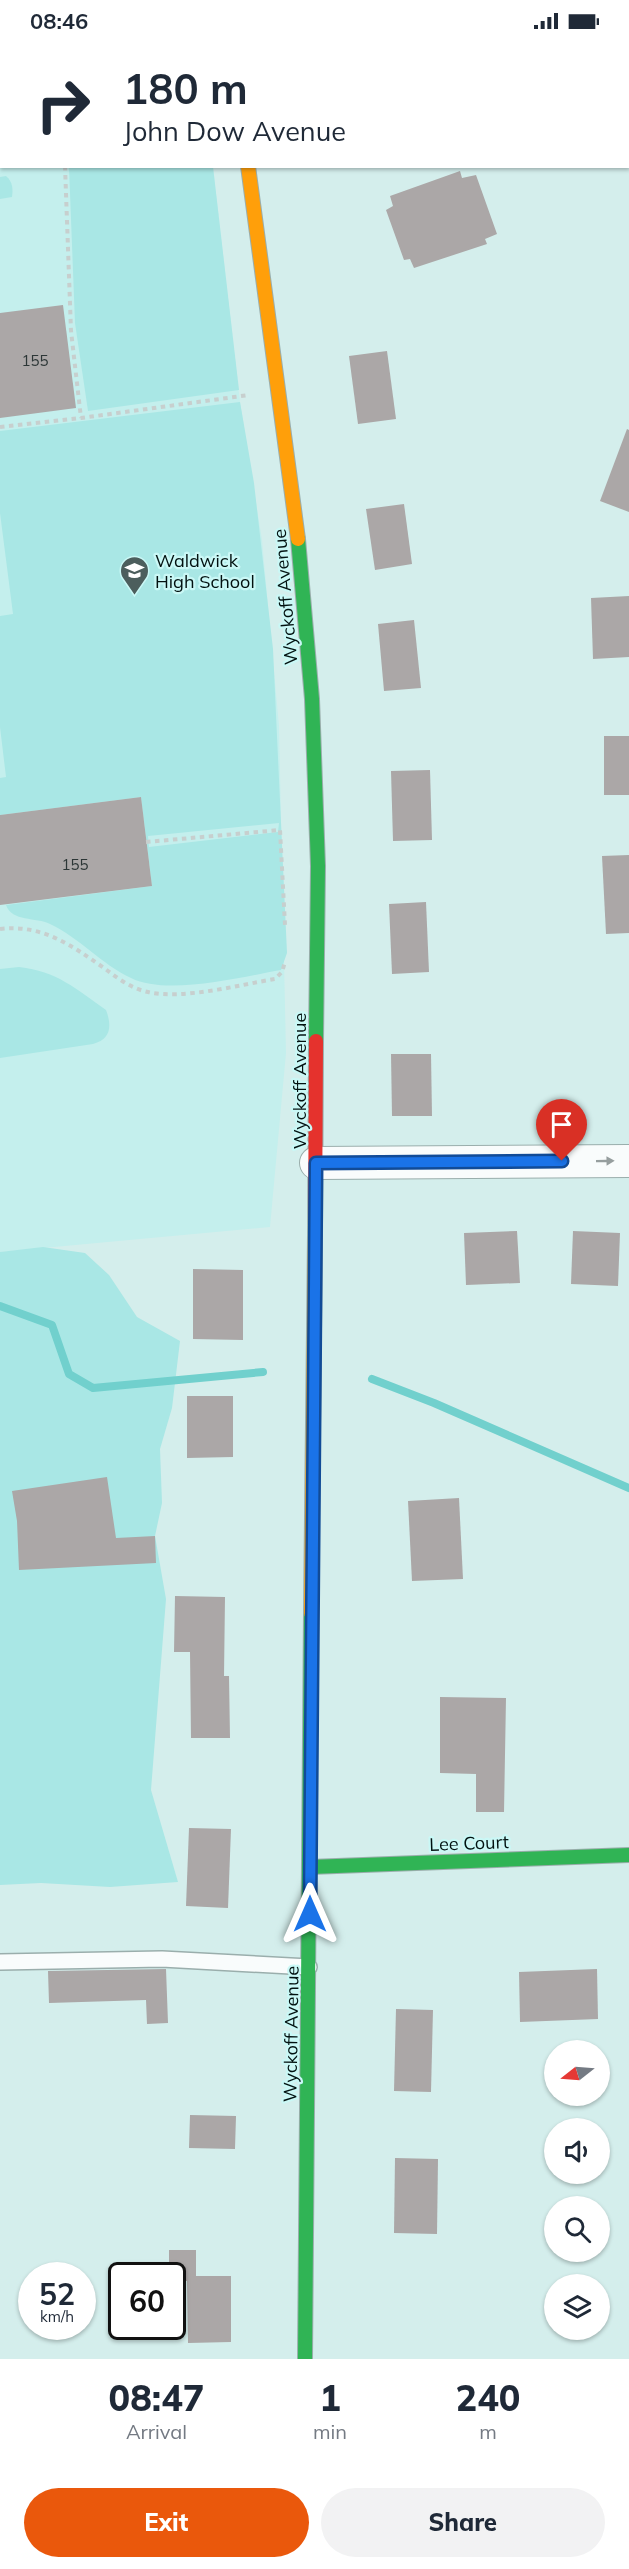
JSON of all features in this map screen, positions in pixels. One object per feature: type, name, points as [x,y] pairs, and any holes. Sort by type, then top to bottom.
[{"type":"main road","name":"Wyckoff Avenue","points":[[248,168],[297,532],[312,699],[318,866],[305,2359]]},
{"type":"main road","name":"Lee Court","points":[[310,1867],[629,1855]]},
{"type":"street","points":[[316,1163],[629,1161]]},
{"type":"lane","points":[[0,1962],[162,1959],[309,1967]]},
{"type":"path","points":[[65,168],[71,330],[81,418]]},
{"type":"path","points":[[0,427],[277,391]]},
{"type":"path","points":[[146,842],[280,830],[285,933]]},
{"type":"path","points":[[0,929],[17,927],[41,931],[68,942],[119,980],[146,992],[171,995],[275,979],[282,972],[286,956]]},
{"type":"shaded area","name":"Waldwick High School","points":[[0,168],[213,168],[240,402],[262,540],[279,726],[286,1053],[270,1227],[0,1252]]},
{"type":"shaded area","points":[[69,168],[213,168],[239,390],[88,411],[75,323]]},
{"type":"shaded area","points":[[6,176],[12,186],[12,197],[0,199],[0,177]]},
{"type":"shaded area","points":[[240,402],[254,483],[273,649],[287,953],[281,970],[184,985],[146,983],[131,978],[110,966],[61,930],[44,922],[19,917],[13,914],[6,905],[152,886],[141,797],[0,815],[0,778],[6,777],[0,727],[0,616],[13,614],[0,513],[0,431]],"holes":[[[279,823],[278,832],[149,847],[148,836]]]},
{"type":"shaded area","points":[[19,967],[44,972],[55,977],[106,1010],[109,1021],[107,1035],[93,1044],[0,1058],[0,969]]},
{"type":"shaded area","points":[[43,1247],[85,1253],[109,1275],[137,1317],[180,1341],[172,1408],[160,1449],[162,1503],[155,1536],[166,1599],[151,1790],[178,1882],[110,1887],[41,1883],[0,1885],[0,1252]]},
{"type":"building","points":[[460,171],[462,178],[476,175],[497,234],[485,239],[487,244],[414,268],[410,259],[404,260],[386,210],[393,206],[390,196]]},
{"type":"building","points":[[63,305],[76,408],[0,418],[0,313]]},
{"type":"building","points":[[387,351],[396,419],[358,424],[349,356]]},
{"type":"building","points":[[627,429],[629,430],[629,512],[600,501]]},
{"type":"building","points":[[404,504],[412,564],[375,570],[366,509]]},
{"type":"building","points":[[629,596],[629,657],[593,659],[591,598]]},
{"type":"building","points":[[414,620],[421,688],[384,691],[378,624]]},
{"type":"building","points":[[604,736],[629,736],[629,795],[604,795]]},
{"type":"building","points":[[430,770],[432,840],[393,841],[391,771]]},
{"type":"building","points":[[141,797],[152,886],[0,905],[0,815]]},
{"type":"building","points":[[629,855],[629,933],[606,934],[602,856]]},
{"type":"building","points":[[426,902],[429,972],[392,974],[389,904]]},
{"type":"building","points":[[391,1054],[431,1054],[432,1116],[392,1116]]},
{"type":"building","points":[[517,1231],[520,1283],[466,1285],[464,1233]]},
{"type":"building","points":[[573,1231],[620,1233],[618,1286],[571,1284]]},
{"type":"building","points":[[193,1269],[243,1270],[243,1340],[193,1339]]},
{"type":"building","points":[[187,1396],[233,1396],[233,1457],[187,1458]]},
{"type":"building","points":[[107,1477],[116,1538],[155,1536],[156,1563],[19,1570],[17,1521],[12,1491]]},
{"type":"building","points":[[459,1498],[463,1579],[412,1581],[408,1501]]},
{"type":"building","points":[[175,1596],[225,1597],[224,1676],[229,1676],[230,1738],[191,1738],[190,1652],[174,1652]]},
{"type":"building","points":[[440,1697],[506,1698],[504,1812],[476,1812],[476,1774],[440,1773]]},
{"type":"building","points":[[189,1828],[231,1829],[228,1908],[186,1906]]},
{"type":"building","points":[[166,1969],[168,2023],[147,2024],[146,2000],[49,2003],[48,1971]]},
{"type":"building","points":[[597,1969],[598,2019],[520,2022],[519,1972]]},
{"type":"building","points":[[396,2009],[433,2010],[431,2092],[394,2091]]},
{"type":"building","points":[[190,2115],[236,2116],[235,2149],[189,2148]]},
{"type":"building","points":[[395,2158],[438,2159],[437,2234],[394,2233]]},
{"type":"building","points":[[169,2250],[196,2250],[196,2276],[231,2276],[231,2342],[188,2343],[186,2262],[169,2262]]},
{"type":"waterway","points":[[0,1306],[52,1325],[69,1374],[93,1388],[263,1372]]},
{"type":"waterway","points":[[372,1379],[434,1403],[629,1488]]},
{"type":"traffic: fast","points":[[298,539],[312,699],[318,866],[316,1041]]},
{"type":"traffic: fast","points":[[305,2359],[311,1613]]},
{"type":"traffic: fast","points":[[310,1867],[629,1855]]},
{"type":"traffic: slow","points":[[248,168],[298,539]]},
{"type":"traffic: slow","points":[[311,1613],[315,1235]]},
{"type":"traffic: jam","points":[[315,1235],[316,1041]]},
{"type":"place","name":"Waldwick High School","points":[[134,596]]},
{"type":"route","points":[[310,1914],[316,1163],[562,1161]]}]
